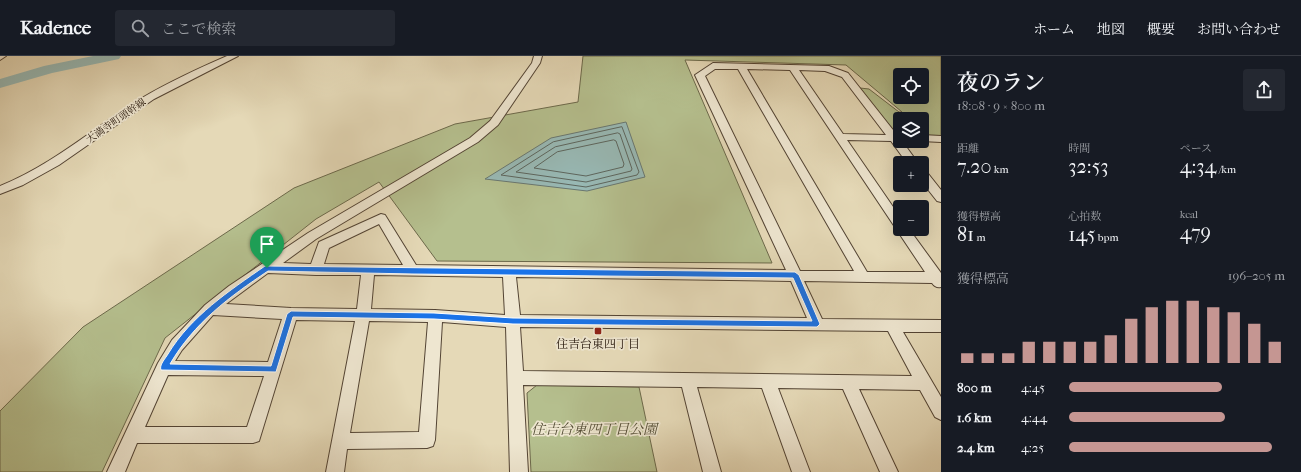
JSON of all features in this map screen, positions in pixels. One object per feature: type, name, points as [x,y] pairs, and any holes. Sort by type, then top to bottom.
[{"type":"street","name":"大満寺町頭幹線","points":[[0,190],[29,179],[46,169],[140,103],[234,56]]},
{"type":"street","points":[[116,472],[163,368],[177,346],[210,309],[234,290],[312,236],[474,140],[494,123],[504,110],[536,63],[538,56]]},
{"type":"street","points":[[817,324],[700,75],[713,66],[826,68],[845,75],[893,132]]},
{"type":"street","points":[[741,67],[863,276]]},
{"type":"street","points":[[792,67],[893,216]]},
{"type":"street","points":[[839,137],[893,137]]},
{"type":"street","points":[[929,138],[941,139]]},
{"type":"street","points":[[929,183],[941,198]]},
{"type":"street","points":[[316,270],[323,245],[381,218],[413,271]]},
{"type":"street","points":[[907,236],[939,280]]},
{"type":"street","points":[[267,268],[368,271],[863,276],[939,280]]},
{"type":"street","points":[[334,472],[363,314],[368,271]]},
{"type":"street","points":[[509,272],[513,321],[519,472]]},
{"type":"street","points":[[210,309],[291,314],[434,316],[513,321],[941,326]]},
{"type":"street","points":[[132,435],[253,435],[291,314]]},
{"type":"street","points":[[340,441],[427,440],[434,316]]},
{"type":"street","points":[[892,325],[941,412]]},
{"type":"street","points":[[163,368],[274,369]]},
{"type":"street","points":[[515,378],[924,384]]},
{"type":"street","points":[[688,381],[712,472]]},
{"type":"street","points":[[768,382],[801,472]]},
{"type":"street","points":[[848,383],[890,472]]},
{"type":"green space","points":[[583,56],[941,56],[941,136],[929,136],[929,112],[902,112],[846,65],[685,60],[772,263],[437,261],[379,182],[316,219],[165,338],[102,472],[0,472],[0,411],[83,327],[294,188],[455,124],[578,102]]},
{"type":"green space","points":[[860,88],[869,89],[899,112],[893,112],[893,130]]},
{"type":"green space","name":"住吉台東四丁目公園","points":[[537,385],[639,387],[657,472],[531,472],[527,393]]},
{"type":"water","points":[[626,122],[645,177],[587,191],[485,179],[551,138]]},
{"type":"waterway","points":[[0,84],[49,69],[114,56]]},
{"type":"place","name":"住吉台東四丁目","points":[[598,331]]},
{"type":"route","points":[[267,268],[316,270],[795,275],[817,324],[513,321],[434,316],[291,314],[274,369],[163,368],[177,346],[210,309],[234,290],[267,268]]}]
